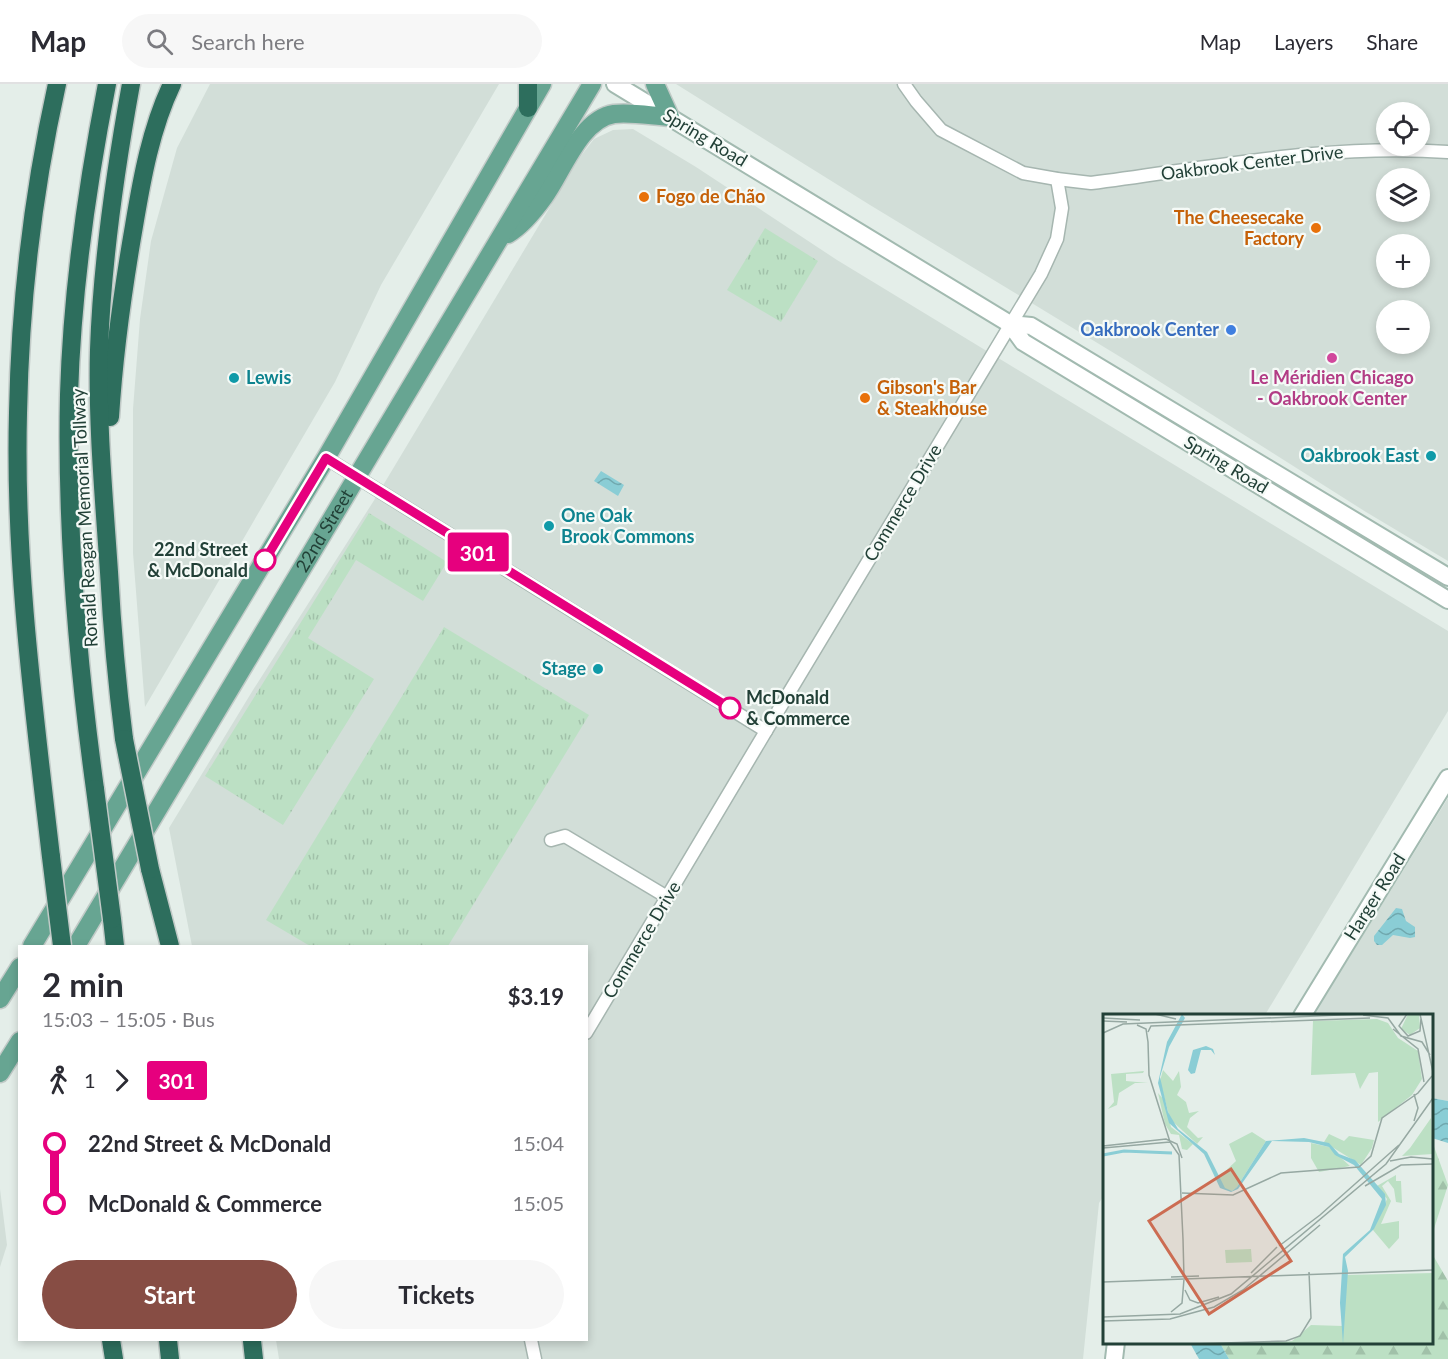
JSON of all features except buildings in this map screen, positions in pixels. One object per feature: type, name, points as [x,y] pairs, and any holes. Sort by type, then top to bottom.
[{"type":"highway","points":[[57,84],[39,178],[29,247],[20,365],[18,485],[26,630],[62,945]]},
{"type":"highway","name":"Ronald Reagan Memorial Tollway","points":[[108,84],[97,136],[75,311],[69,393],[70,522],[74,612],[115,945]]},
{"type":"highway","name":"Ronald Reagan Memorial Tollway","points":[[131,84],[116,165],[99,349],[102,489],[116,675],[124,739],[150,869],[170,945]]},
{"type":"highway","points":[[109,572],[109,430],[117,335],[139,195],[154,130],[172,84]]},
{"type":"highway","points":[[528,84],[528,108]]},
{"type":"highway","points":[[111,1341],[114,1359]]},
{"type":"highway","points":[[168,1341],[170,1359]]},
{"type":"main road","name":"22nd Street","points":[[33,945],[326,458],[542,84]]},
{"type":"main road","name":"22nd Street","points":[[77,945],[592,84]]},
{"type":"main road","points":[[499,239],[520,226],[544,197],[574,147],[588,129],[605,117],[615,114],[670,117],[655,84]]},
{"type":"main road","points":[[0,999],[18,970]]},
{"type":"main road","points":[[0,1073],[18,1044]]},
{"type":"street","name":"Spring Road","points":[[615,84],[1010,324],[1023,342],[1448,600]]},
{"type":"street","name":"Oakbrook Center Drive","points":[[904,84],[941,130],[1023,173],[1058,179],[1091,183],[1296,156],[1350,152],[1409,149],[1448,152]]},
{"type":"street","points":[[1010,324],[1041,274],[1058,239],[1062,208],[1058,179]]},
{"type":"street","name":"Spring Road","points":[[1010,324],[1031,326],[1448,577]]},
{"type":"street","name":"Commerce Drive","points":[[588,1030],[1010,324]]},
{"type":"street","points":[[326,458],[766,731]]},
{"type":"street","name":"Harger Road","points":[[1303,1014],[1448,778]]},
{"type":"street","points":[[551,840],[565,836],[667,897]]},
{"type":"street","points":[[531,1341],[535,1359]]},
{"type":"street","points":[[1114,1359],[1116,1344]]},
{"type":"shaded area","points":[[210,84],[499,84],[381,285],[335,382],[145,707],[133,553],[133,409],[140,319],[151,241],[177,148]]},
{"type":"shaded area","name":"Oakbrook Center","points":[[676,84],[1448,84],[1448,561]]},
{"type":"shaded area","points":[[633,129],[696,167],[837,260],[1448,631],[1448,711],[1266,1014],[1103,1014],[1103,1197],[1099,1203],[1083,1359],[279,1359],[276,1341],[588,1341],[588,945],[192,945],[169,828],[253,690],[373,502],[580,157],[594,139],[613,130]]},
{"type":"shaded area","points":[[1448,798],[1448,1101],[1433,1098],[1433,1014],[1314,1014]]},
{"type":"shaded area","points":[[0,1189],[7,1245],[0,1267]]},
{"type":"green space","points":[[765,228],[818,261],[781,322],[727,290]]},
{"type":"green space","points":[[369,513],[447,562],[423,601],[356,560],[308,638],[374,679],[283,825],[205,776]]},
{"type":"green space","points":[[444,627],[589,715],[449,945],[308,945],[266,920]]},
{"type":"green space","points":[[1433,1144],[1448,1185],[1433,1232]]},
{"type":"green space","points":[[1433,1250],[1434,1257],[1448,1281],[1448,1359],[1229,1359],[1221,1344],[1433,1344]]},
{"type":"water","points":[[601,471],[624,485],[618,496],[594,481]]},
{"type":"water","points":[[1396,908],[1402,909],[1406,921],[1415,927],[1415,937],[1393,935],[1382,945],[1377,945],[1374,936]]},
{"type":"water","points":[[1433,1098],[1448,1101],[1448,1143],[1433,1138]]},
{"type":"water","points":[[1191,1344],[1221,1344],[1229,1359],[1199,1359]]},
{"type":"bus line","name":"301","points":[[265,560],[326,458],[730,708]]},
{"type":"place","name":"Fogo de Chão","points":[[644,197]]},
{"type":"place","name":"The Cheesecake Factory","points":[[1316,228]]},
{"type":"place","name":"Oakbrook Center","points":[[1231,330]]},
{"type":"place","name":"Le Méridien Chicago - Oakbrook Center","points":[[1332,358]]},
{"type":"place","name":"Lewis","points":[[234,378]]},
{"type":"place","name":"Gibson's Bar & Steakhouse","points":[[865,398]]},
{"type":"place","name":"Oakbrook East","points":[[1431,456]]},
{"type":"place","name":"One Oak Brook Commons","points":[[549,526]]},
{"type":"place","name":"22nd Street & McDonald","points":[[265,560]]},
{"type":"place","name":"Stage","points":[[598,669]]},
{"type":"place","name":"McDonald & Commerce","points":[[730,708]]}]
